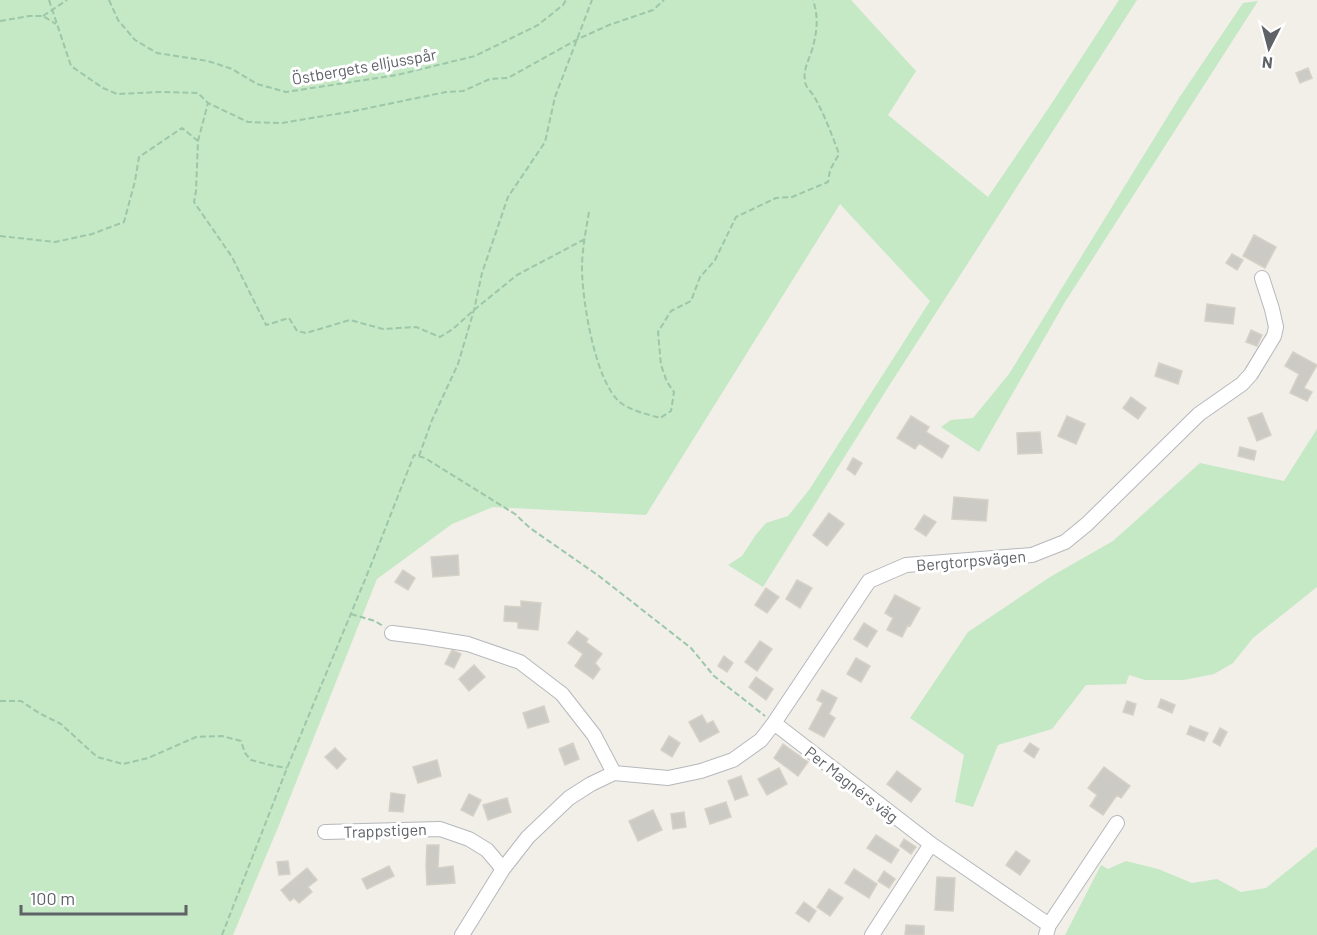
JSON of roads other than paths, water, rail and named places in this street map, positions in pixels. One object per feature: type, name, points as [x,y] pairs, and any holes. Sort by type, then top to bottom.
[{"type":"street","name":"Bergtorpsvägen","points":[[614,773],[668,778],[701,771],[733,760],[760,740],[774,723],[869,581],[906,565],[1032,555],[1065,542],[1087,524],[1199,414],[1242,384],[1251,374],[1274,336],[1276,327],[1262,278]]},
{"type":"street","points":[[392,633],[468,644],[520,662],[562,694],[594,735],[614,773],[569,798],[528,837],[503,869],[462,935]]},
{"type":"street","name":"Per Magnérs väg","points":[[774,723],[1047,930]]},
{"type":"street","points":[[1047,930],[1117,823]]},
{"type":"street","name":"Trappstigen","points":[[325,832],[440,829],[469,839],[487,850],[503,869]]},
{"type":"street","points":[[872,935],[931,844]]}]
